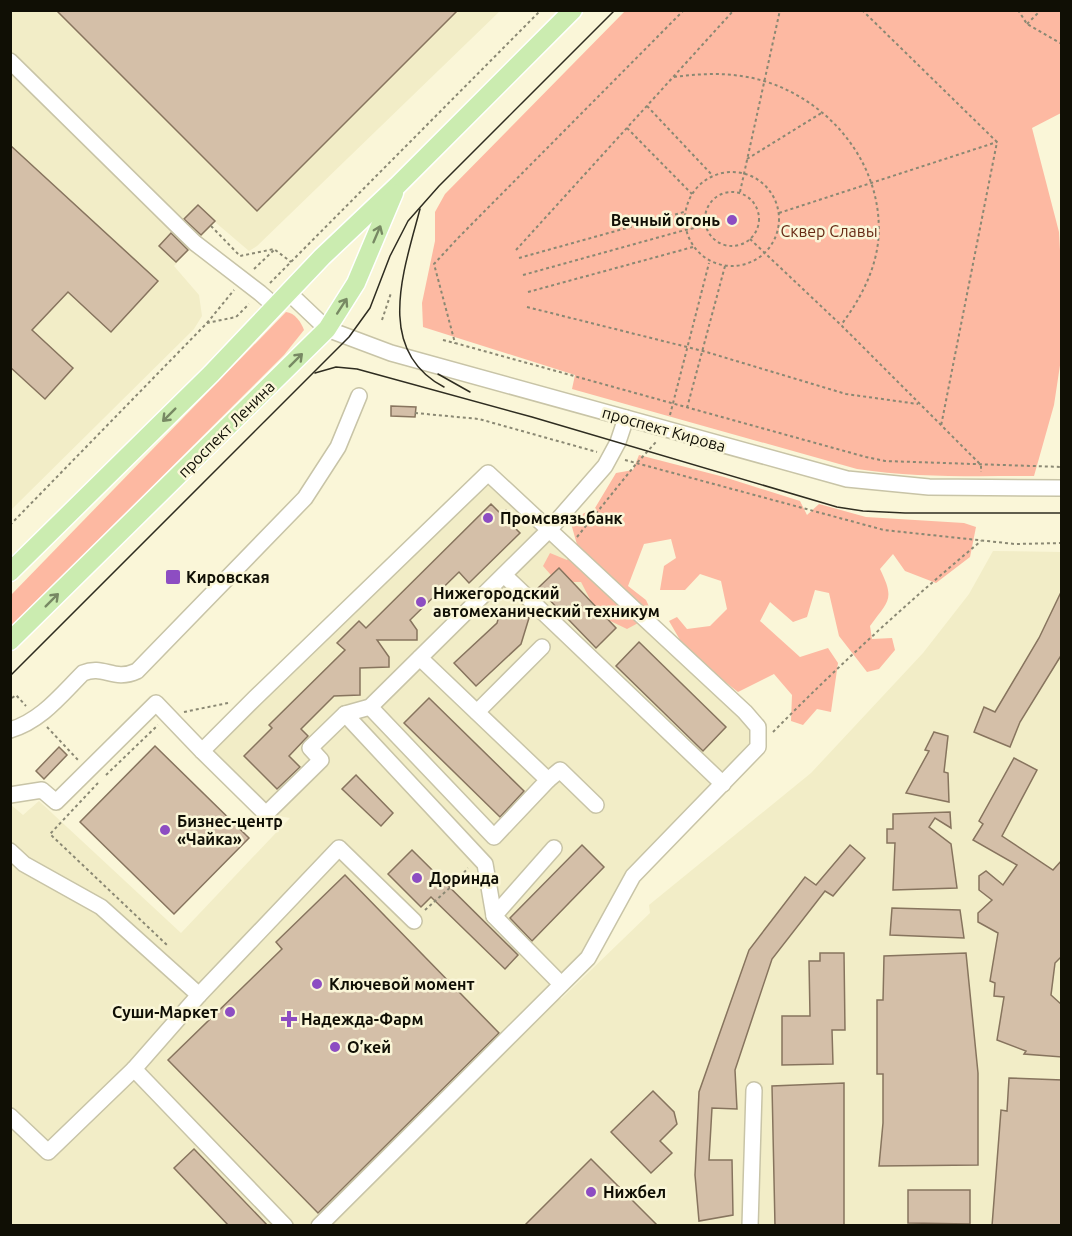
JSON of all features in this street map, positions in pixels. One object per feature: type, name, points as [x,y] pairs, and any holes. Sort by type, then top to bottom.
[{"type":"main road","name":"проспект Ленина","points":[[10,572],[276,307],[322,257],[397,186],[573,10]]},
{"type":"main road","name":"проспект Ленина","points":[[10,641],[327,329],[356,283],[397,186]]},
{"type":"street","points":[[10,61],[195,243],[276,307]]},
{"type":"street","name":"проспект Кирова","points":[[289,293],[327,329],[391,353],[847,479],[929,487],[1062,488]]},
{"type":"street","points":[[10,730],[24,726],[38,718],[83,673],[91,669],[119,676],[137,671],[305,498],[338,447],[359,396]]},
{"type":"street","points":[[10,795],[42,790],[56,802],[156,703],[202,752],[266,814],[321,760],[310,748],[345,714],[370,707],[549,530],[605,466],[626,418]]},
{"type":"street","points":[[202,752],[488,473],[745,712],[758,727],[758,747],[633,876],[588,958],[318,1226]]},
{"type":"street","points":[[504,575],[723,784]]},
{"type":"street","points":[[477,712],[542,647]]},
{"type":"street","points":[[420,658],[548,780]]},
{"type":"street","points":[[370,707],[494,837],[560,770],[596,805]]},
{"type":"street","points":[[345,714],[485,864],[494,916],[561,984]]},
{"type":"street","points":[[10,1116],[48,1152],[134,1070],[199,995],[339,848],[414,921]]},
{"type":"street","points":[[494,916],[554,848]]},
{"type":"street","points":[[10,851],[24,864],[101,908],[199,995]]},
{"type":"street","points":[[134,1070],[285,1226]]},
{"type":"street","points":[[750,1226],[754,1090]]},
{"type":"path","points":[[207,323],[236,317],[541,10]]},
{"type":"path","points":[[455,343],[434,264],[684,10]]},
{"type":"path","points":[[516,250],[734,10]]},
{"type":"path","points":[[740,192],[780,10]]},
{"type":"path","points":[[862,10],[997,142]]},
{"type":"path","points":[[1018,10],[1028,24],[1062,44]]},
{"type":"path","points":[[1028,24],[1041,10]]},
{"type":"path","points":[[674,77],[706,73],[735,75],[765,81],[796,95],[823,112],[845,135],[860,158],[870,183],[877,208],[878,243],[871,273],[856,304],[841,325]]},
{"type":"path","points":[[647,106],[713,176]]},
{"type":"path","points":[[747,159],[823,112]]},
{"type":"path","points":[[627,128],[692,194]]},
{"type":"path","points":[[778,213],[997,142]]},
{"type":"path","points":[[941,426],[997,142]]},
{"type":"path","points":[[729,171],[744,174],[758,180],[774,199],[778,213],[778,230],[765,253],[755,261],[725,266],[709,262],[693,247],[685,230],[685,212],[692,194],[700,184],[713,176],[729,171]]},
{"type":"path","points":[[725,192],[740,192],[754,202],[758,210],[759,224],[756,233],[750,239],[742,244],[727,246],[714,239],[705,226],[706,212],[710,202],[725,192]]},
{"type":"path","points":[[519,258],[685,212]]},
{"type":"path","points":[[523,275],[685,230],[720,223]]},
{"type":"path","points":[[211,226],[240,256],[274,249],[291,262]]},
{"type":"path","points":[[750,239],[841,325],[981,465]]},
{"type":"path","points":[[528,292],[693,247]]},
{"type":"path","points":[[252,271],[274,249]]},
{"type":"path","points":[[669,417],[709,262]]},
{"type":"path","points":[[687,409],[725,266]]},
{"type":"path","points":[[10,525],[207,323],[240,284]]},
{"type":"path","points":[[382,320],[391,293]]},
{"type":"path","points":[[527,307],[703,351],[846,394],[918,404]]},
{"type":"path","points":[[443,340],[687,409],[885,461],[1062,467]]},
{"type":"path","points":[[415,413],[479,419],[867,527],[1016,544],[1062,543]]},
{"type":"path","points":[[568,548],[657,441]]},
{"type":"path","points":[[758,747],[825,679],[900,609],[982,540]]},
{"type":"path","points":[[64,752],[67,748]]},
{"type":"path","points":[[99,782],[50,834],[167,945]]},
{"type":"path","points":[[414,921],[453,885],[477,856]]},
{"type":"shaded area","points":[[11,11],[500,11],[257,246],[249,251],[215,222],[174,266],[199,295],[202,316],[194,329],[11,510]]},
{"type":"shaded area","points":[[488,473],[745,712],[758,747],[633,876],[588,958],[554,992],[561,999],[650,913],[649,905],[811,773],[923,653],[969,594],[993,551],[1061,552],[1061,1225],[11,1225],[10,804],[23,815],[39,801],[181,933],[290,818],[266,814],[202,751]]},
{"type":"green space","name":"Сквер Славы","points":[[625,11],[1061,11],[1061,113],[1032,128],[1059,232],[1062,287],[1062,352],[1054,405],[1034,476],[923,475],[857,469],[572,389],[575,375],[423,327],[422,303],[435,241],[435,212],[445,194]]},
{"type":"green space","points":[[286,312],[297,318],[304,330],[284,355],[11,627],[11,595]]},
{"type":"green space","points":[[639,455],[724,477],[800,501],[807,515],[819,504],[866,517],[964,523],[976,527],[970,557],[936,583],[905,571],[893,554],[880,569],[887,587],[888,599],[870,626],[872,639],[892,638],[895,650],[879,669],[867,672],[839,636],[829,593],[815,590],[807,617],[793,622],[770,602],[760,621],[800,657],[828,648],[838,663],[831,712],[817,709],[803,725],[791,721],[792,695],[774,674],[738,692],[687,652],[669,621],[677,617],[687,629],[710,626],[727,609],[721,581],[700,574],[685,590],[660,590],[664,566],[676,558],[671,539],[644,544],[628,586],[646,600],[653,615],[627,629],[598,615],[581,582],[557,582],[543,566],[550,553],[567,560],[578,548],[570,520],[595,508],[616,473],[633,470]]},
{"type":"building","points":[[56,10],[458,10],[257,211]]},
{"type":"building","points":[[10,145],[158,281],[111,332],[68,292],[32,330],[73,368],[45,399],[10,367]]},
{"type":"building","points":[[198,205],[215,221],[201,235],[184,219]]},
{"type":"building","points":[[171,233],[188,250],[176,262],[159,246]]},
{"type":"building","points":[[391,406],[416,407],[415,417],[391,416]]},
{"type":"building","points":[[491,504],[501,514],[506,510],[517,521],[513,526],[520,533],[469,583],[459,572],[410,620],[417,630],[417,640],[377,640],[389,657],[389,667],[360,668],[360,695],[334,696],[301,729],[308,736],[289,756],[300,767],[277,789],[244,756],[272,728],[269,725],[345,650],[337,643],[359,621],[366,628]]},
{"type":"building","points":[[559,568],[616,628],[596,648],[538,588]]},
{"type":"building","points":[[1062,590],[1062,654],[1020,722],[1010,747],[974,732],[984,707],[995,712],[1039,638]]},
{"type":"building","points":[[501,609],[529,618],[521,644],[476,686],[454,663],[497,623]]},
{"type":"building","points":[[639,642],[726,727],[703,751],[616,666]]},
{"type":"building","points":[[429,698],[524,791],[500,817],[404,723]]},
{"type":"building","points":[[934,732],[948,736],[944,772],[948,773],[949,802],[906,793],[929,751],[925,750]]},
{"type":"building","name":"Бизнес-центр «Чайка»","points":[[155,746],[249,838],[174,914],[80,822]]},
{"type":"building","points":[[59,747],[67,755],[44,779],[36,771]]},
{"type":"building","points":[[1014,758],[1037,770],[1002,836],[1053,870],[1062,860],[1062,956],[1055,963],[1051,995],[1062,1005],[1062,1057],[1024,1054],[1026,1051],[997,1040],[1004,997],[994,996],[995,983],[990,981],[998,933],[978,922],[978,913],[992,900],[979,890],[979,876],[986,871],[1003,885],[1017,865],[973,840],[983,824],[979,821]]},
{"type":"building","points":[[356,775],[393,813],[381,826],[342,789]]},
{"type":"building","points":[[950,812],[951,828],[935,818],[929,827],[951,844],[957,888],[893,890],[895,843],[887,843],[887,829],[893,829],[893,814]]},
{"type":"building","points":[[582,845],[604,867],[532,941],[510,918]]},
{"type":"building","points":[[850,845],[865,858],[833,896],[825,891],[772,959],[735,1070],[737,1109],[712,1108],[709,1160],[732,1160],[733,1215],[699,1221],[695,1175],[699,1092],[749,950],[805,877],[816,885]]},
{"type":"building","points":[[412,850],[518,955],[505,969],[431,897],[421,907],[388,874]]},
{"type":"building","name":"О’кей","points":[[345,875],[499,1033],[318,1213],[168,1060],[282,949],[276,942]]},
{"type":"building","points":[[892,908],[960,910],[964,938],[890,935]]},
{"type":"building","points":[[820,953],[844,953],[845,1030],[832,1030],[833,1064],[782,1065],[782,1016],[810,1016],[809,961],[820,961]]},
{"type":"building","points":[[966,953],[978,1073],[978,1165],[879,1166],[883,1123],[883,1074],[877,1074],[877,1000],[883,1000],[884,956]]},
{"type":"building","points":[[1009,1078],[1062,1080],[1062,1226],[992,1226],[1001,1110],[1007,1111]]},
{"type":"building","points":[[844,1083],[844,1226],[775,1226],[772,1086]]},
{"type":"building","points":[[653,1091],[674,1112],[677,1124],[660,1141],[672,1153],[651,1173],[611,1132]]},
{"type":"building","points":[[194,1149],[268,1226],[229,1226],[174,1168]]},
{"type":"building","name":"Нижбел","points":[[591,1159],[658,1226],[524,1226]]},
{"type":"building","points":[[908,1190],[970,1190],[970,1224],[908,1223]]},
{"type":"tram line","points":[[10,676],[349,337],[370,308],[390,256],[408,221],[439,186],[615,10]]},
{"type":"tram line","points":[[420,209],[402,282],[401,331],[408,352],[422,371],[444,387]]},
{"type":"tram line","points":[[315,373],[336,367],[357,369],[532,417],[837,507],[905,513],[1062,513]]},
{"type":"tram line","points":[[438,374],[470,392]]},
{"type":"place","name":"Вечный огонь","points":[[732,220]]},
{"type":"place","name":"Промсвязьбанк","points":[[488,518]]},
{"type":"place","name":"Кировская","points":[[173,577]]},
{"type":"place","name":"Нижегородский автомеханический техникум","points":[[421,602]]},
{"type":"place","name":"Бизнес-центр «Чайка»","points":[[165,830]]},
{"type":"place","name":"Доринда","points":[[417,878]]},
{"type":"place","name":"Ключевой момент","points":[[317,984]]},
{"type":"place","name":"Суши-Маркет","points":[[230,1012]]},
{"type":"place","name":"Надежда-Фарм","points":[[289,1019]]},
{"type":"place","name":"О’кей","points":[[335,1047]]},
{"type":"place","name":"Нижбел","points":[[591,1192]]}]
